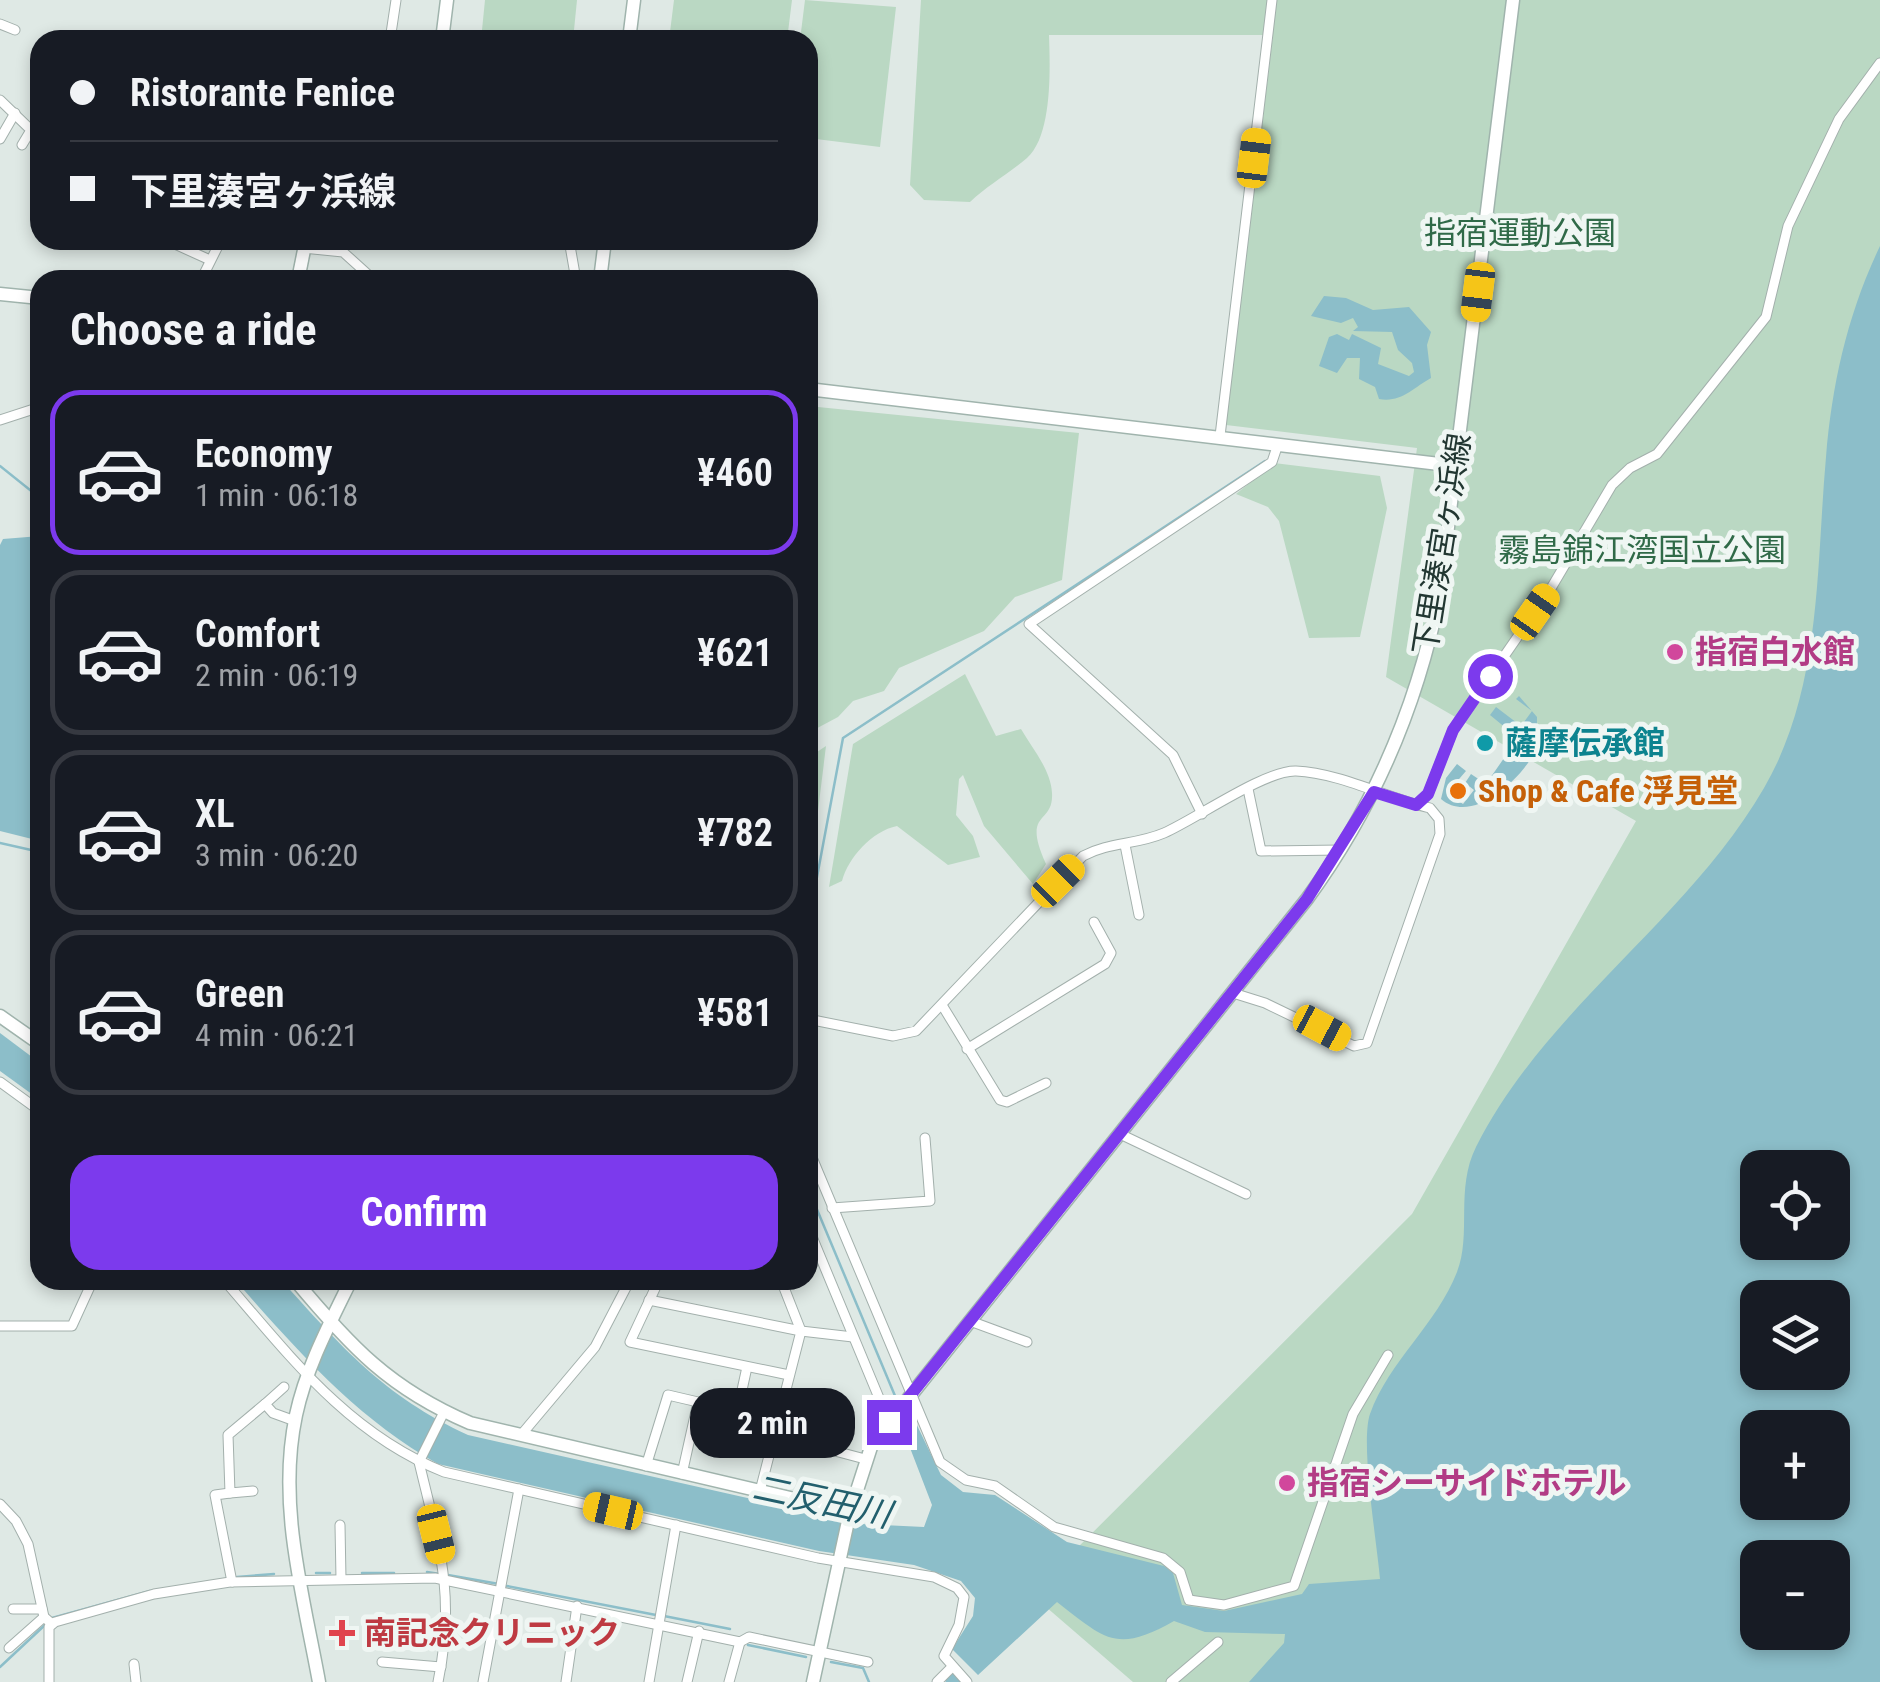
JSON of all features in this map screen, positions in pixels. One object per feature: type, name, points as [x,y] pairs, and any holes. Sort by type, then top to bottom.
[{"type":"street","points":[[392,30],[396,0]]},
{"type":"street","points":[[443,30],[447,0]]},
{"type":"street","points":[[630,30],[634,0]]},
{"type":"street","points":[[1220,436],[1272,0]]},
{"type":"street","name":"下里湊宮ヶ浜線","points":[[813,1682],[865,1459],[889,1422],[1232,994],[1341,850],[1374,792],[1426,656],[1456,466],[1513,0]]},
{"type":"street","points":[[0,24],[14,30]]},
{"type":"street","points":[[1416,805],[1428,794],[1453,730],[1550,590],[1612,485],[1630,468],[1657,454],[1766,317],[1788,226],[1838,119],[1880,63]]},
{"type":"street","points":[[0,100],[30,129]]},
{"type":"street","points":[[0,139],[15,112]]},
{"type":"street","points":[[22,145],[30,132]]},
{"type":"street","points":[[188,250],[210,260]]},
{"type":"street","points":[[206,270],[216,250]]},
{"type":"street","points":[[333,250],[343,252],[363,270]]},
{"type":"street","points":[[0,294],[30,297]]},
{"type":"street","points":[[818,390],[1456,466]]},
{"type":"street","points":[[0,420],[30,410]]},
{"type":"street","points":[[1202,814],[1173,754],[1029,624],[1272,462],[1278,444]]},
{"type":"street","points":[[818,1022],[858,1032],[905,1035],[942,1005],[1083,856],[1104,845],[1125,845],[1202,814],[1272,775],[1298,771],[1430,808],[1442,829],[1367,1043],[1354,1046],[1265,1004],[1232,994]]},
{"type":"street","points":[[1248,789],[1261,851],[1341,850]]},
{"type":"street","points":[[1125,845],[1139,915]]},
{"type":"street","points":[[967,1049],[1105,964],[1110,953],[1094,922]]},
{"type":"street","points":[[942,1005],[1000,1100],[1007,1102],[1046,1084]]},
{"type":"street","points":[[0,1016],[30,1037]]},
{"type":"street","points":[[0,1082],[30,1104]]},
{"type":"street","points":[[1120,1134],[1246,1194]]},
{"type":"street","points":[[832,1208],[930,1202],[925,1138]]},
{"type":"street","points":[[818,1173],[940,1462],[949,1471],[995,1486],[1054,1526],[1163,1558],[1180,1572],[1189,1600],[1224,1604],[1294,1586],[1353,1414],[1388,1355]]},
{"type":"street","points":[[818,1251],[889,1422]]},
{"type":"street","points":[[0,1326],[72,1326],[88,1290]]},
{"type":"street","points":[[232,1290],[307,1378],[350,1417],[419,1462],[519,1490],[934,1577],[962,1593],[959,1626],[944,1648],[951,1668],[967,1682]]},
{"type":"street","points":[[303,1290],[378,1371],[444,1412],[520,1438],[850,1512]]},
{"type":"street","points":[[319,1682],[289,1513],[295,1421],[307,1378],[346,1290]]},
{"type":"street","points":[[520,1438],[572,1381],[595,1348],[625,1290]]},
{"type":"street","points":[[654,1290],[630,1342],[635,1346],[789,1375]]},
{"type":"street","points":[[760,1492],[801,1331],[785,1290]]},
{"type":"street","points":[[649,1300],[801,1331],[853,1337]]},
{"type":"street","points":[[970,1322],[1027,1342]]},
{"type":"street","points":[[747,1367],[732,1436],[772,1445]]},
{"type":"street","points":[[230,1494],[228,1435],[284,1387]]},
{"type":"street","points":[[646,1466],[668,1395],[683,1398],[698,1402],[682,1474]]},
{"type":"street","points":[[265,1404],[279,1417],[295,1421]]},
{"type":"street","points":[[438,1682],[448,1632],[446,1575],[419,1462],[444,1412]]},
{"type":"street","points":[[816,1446],[865,1459]]},
{"type":"street","points":[[483,1682],[519,1490]]},
{"type":"street","points":[[232,1582],[216,1495],[253,1491]]},
{"type":"street","points":[[0,1504],[16,1521],[28,1544],[46,1617],[49,1682]]},
{"type":"street","points":[[340,1525],[342,1578]]},
{"type":"street","points":[[649,1682],[676,1525]]},
{"type":"street","points":[[14,1609],[46,1617],[232,1582],[446,1575],[576,1606],[659,1618],[740,1642],[749,1637],[868,1662]]},
{"type":"street","points":[[566,1682],[576,1606]]},
{"type":"street","points":[[9,1648],[46,1617]]},
{"type":"street","points":[[687,1682],[699,1632]]},
{"type":"street","points":[[729,1682],[740,1642]]},
{"type":"street","points":[[1171,1682],[1218,1642]]},
{"type":"street","points":[[382,1662],[441,1667]]},
{"type":"street","points":[[134,1664],[136,1682]]},
{"type":"street","points":[[937,1682],[951,1668]]},
{"type":"green space","points":[[485,0],[577,0],[574,30],[482,30]]},
{"type":"green space","points":[[674,0],[792,0],[788,30],[670,30]]},
{"type":"green space","points":[[805,0],[896,7],[880,147],[818,139],[818,30],[801,30]]},
{"type":"green space","name":"霧島錦江湾国立公園","points":[[921,0],[1880,0],[1880,1682],[1133,1682],[1031,1594],[1412,1214],[1636,821],[1386,677],[1417,448],[1226,425],[1273,35],[1049,35],[1046,117],[1042,133],[1027,158],[970,202],[924,200],[910,185]]},
{"type":"green space","points":[[818,407],[1079,433],[1062,580],[1015,597],[984,631],[899,668],[884,691],[853,701],[838,717],[818,728]]},
{"type":"green space","points":[[1274,463],[1380,476],[1387,508],[1360,637],[1309,638],[1279,521],[1268,507],[1236,494]]},
{"type":"green space","points":[[965,674],[996,736],[1021,729],[1048,776],[1051,803],[1037,826],[1046,864],[1033,884],[984,826],[963,775],[959,779],[956,815],[973,836],[980,857],[948,865],[897,826],[870,840],[855,855],[842,881],[829,887],[853,744]]},
{"type":"green space","points":[[826,746],[818,811],[818,751]]},
{"type":"water","points":[[1880,246],[1880,1682],[1249,1682],[1284,1643],[1285,1634],[1205,1632],[1174,1621],[1138,1637],[1112,1638],[1057,1602],[978,1675],[952,1649],[973,1616],[975,1598],[961,1581],[914,1565],[819,1551],[438,1464],[354,1404],[244,1290],[290,1290],[387,1386],[468,1435],[862,1524],[924,1527],[932,1505],[902,1427],[913,1417],[941,1475],[963,1492],[995,1495],[1067,1542],[1164,1566],[1173,1573],[1182,1605],[1224,1611],[1302,1594],[1309,1584],[1380,1579],[1368,1469],[1370,1414],[1389,1377],[1438,1309],[1457,1272],[1463,1242],[1466,1179],[1476,1147],[1505,1097],[1540,1051],[1696,881],[1732,836],[1764,788],[1783,750],[1797,710],[1813,627],[1826,457],[1837,375],[1850,323]]},
{"type":"water","points":[[1324,296],[1346,298],[1373,310],[1409,307],[1431,332],[1427,345],[1431,378],[1400,397],[1387,400],[1379,399],[1375,387],[1359,379],[1360,358],[1347,358],[1337,373],[1319,366],[1329,337],[1337,334],[1349,340],[1352,334],[1381,348],[1378,364],[1409,376],[1414,372],[1412,363],[1398,350],[1392,332],[1353,331],[1358,327],[1353,318],[1341,323],[1311,316]]},
{"type":"water","points":[[30,537],[30,838],[0,831],[3,539]]},
{"type":"water","points":[[1496,707],[1521,726],[1532,711],[1537,717],[1533,753],[1511,783],[1476,805],[1452,805],[1441,799],[1446,778],[1457,764],[1466,771],[1447,793],[1463,804],[1474,790],[1465,783],[1471,774],[1486,784],[1518,738],[1490,715]]},
{"type":"water","points":[[0,1033],[30,1056],[30,1093],[0,1071]]},
{"type":"waterway","points":[[818,872],[843,738],[1265,461]]},
{"type":"waterway","points":[[0,466],[30,490]]},
{"type":"waterway","points":[[0,843],[30,850]]},
{"type":"waterway","points":[[818,1212],[898,1403]]},
{"type":"waterway","points":[[427,1572],[440,1574]]},
{"type":"waterway","points":[[316,1573],[330,1573]]},
{"type":"waterway","points":[[362,1573],[394,1573]]},
{"type":"waterway","points":[[237,1577],[274,1574]]},
{"type":"waterway","points":[[448,1575],[499,1584]]},
{"type":"waterway","points":[[507,1586],[656,1615]]},
{"type":"waterway","points":[[52,1618],[150,1591]]},
{"type":"waterway","points":[[664,1616],[730,1629]]},
{"type":"waterway","points":[[0,1667],[46,1624]]},
{"type":"waterway","points":[[748,1645],[806,1657]]},
{"type":"waterway","points":[[831,1662],[863,1668],[869,1682]]},
{"type":"place","name":"指宿白水館","points":[[1675,652]]},
{"type":"place","name":"薩摩伝承館","points":[[1485,743]]},
{"type":"place","name":"Shop & Cafe 浮見堂","points":[[1458,791]]},
{"type":"place","name":"指宿シーサイドホテル","points":[[1287,1483]]},
{"type":"place","name":"南記念クリニック","points":[[342,1633]]},
{"type":"route","points":[[889,1422],[1307,899],[1362,817],[1374,792],[1416,805],[1428,794],[1453,730],[1490,676]]},
{"type":"park label","name":"指宿運動公園","points":[[1520,233]]},
{"type":"water label","name":"二反田川","points":[[822,1501]]}]
